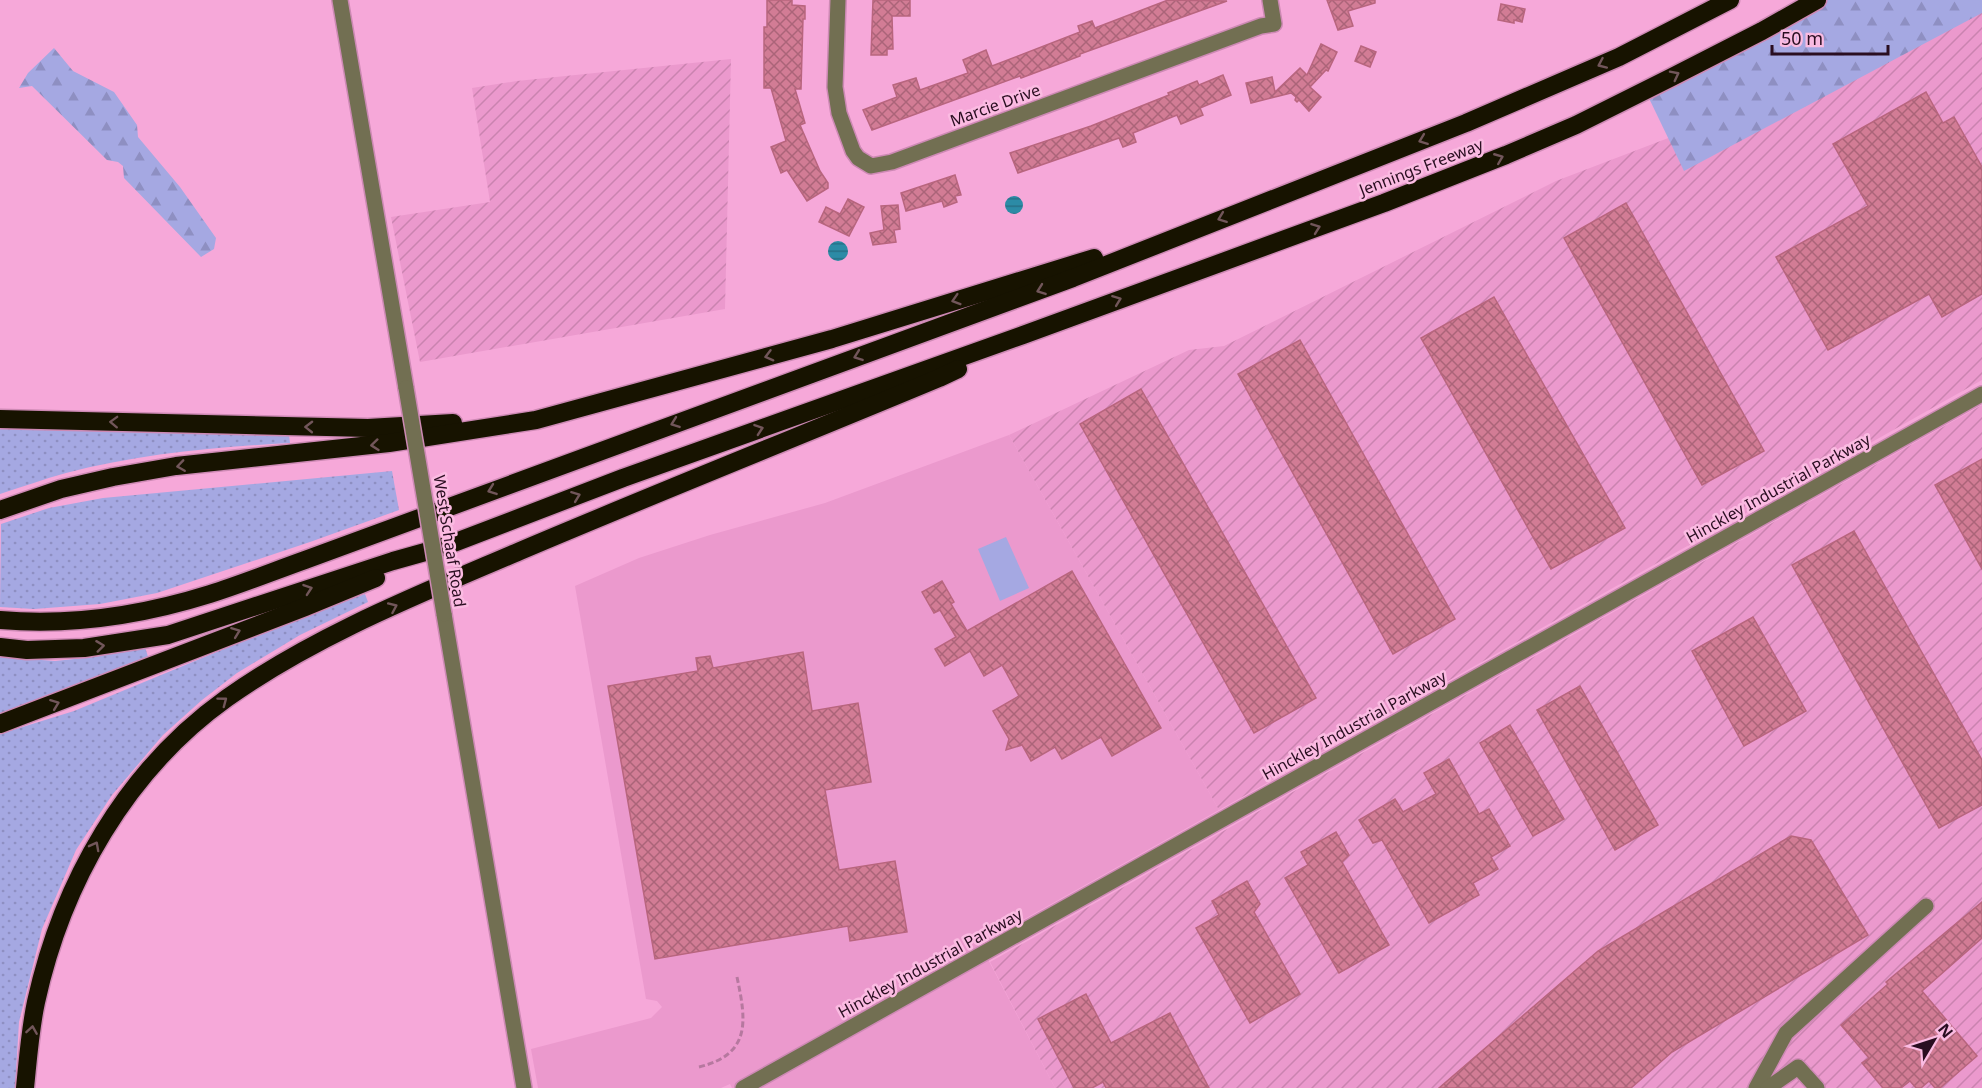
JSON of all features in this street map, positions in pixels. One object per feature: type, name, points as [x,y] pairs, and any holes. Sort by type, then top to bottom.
[{"type":"highway","name":"Jennings Freeway","points":[[1193,229],[1488,114],[1619,57],[1730,0]]},
{"type":"highway","name":"Jennings Freeway","points":[[1023,335],[1384,203],[1506,155],[1576,125],[1762,31],[1817,0]]},
{"type":"highway","points":[[0,510],[61,489],[113,477],[187,465],[389,443],[536,420],[832,339],[1193,229]]},
{"type":"highway","points":[[0,620],[56,621],[111,617],[210,594],[1073,278],[1193,229]]},
{"type":"highway","points":[[0,647],[27,650],[84,648],[168,635],[442,547],[705,448],[1023,335]]},
{"type":"highway","points":[[25,1088],[36,1003],[48,955],[82,869],[102,833],[130,792],[160,756],[224,700],[299,653],[364,620],[619,509],[939,378],[1023,335]]},
{"type":"highway","points":[[0,419],[368,428],[452,423],[555,408],[638,392]]},
{"type":"highway","points":[[0,724],[305,607],[383,575],[442,547]]},
{"type":"street","name":"West Schaaf Road","points":[[340,0],[524,1088]]},
{"type":"street","name":"Marcie Drive","points":[[838,0],[836,100],[853,151],[863,163],[871,166],[892,162],[1261,26],[1274,24],[1270,0]]},
{"type":"street","name":"Hinckley Industrial Parkway","points":[[743,1088],[1982,394]]},
{"type":"street","points":[[1756,1088],[1786,1033],[1926,906]]},
{"type":"street","points":[[1768,1088],[1798,1067],[1817,1088]]},
{"type":"path","points":[[699,1067],[722,1059],[734,1047],[742,1031],[745,1016],[737,977]]},
{"type":"shaded area","points":[[1982,0],[1982,380],[1219,810],[1009,435],[1189,350],[1224,346],[1556,181],[1684,132]]},
{"type":"shaded area","points":[[731,59],[725,309],[420,362],[391,217],[490,202],[472,88],[517,81]]},
{"type":"shaded area","points":[[1014,196],[1022,201],[1023,205],[1018,213],[1014,214],[1006,209],[1005,205],[1010,197]]},
{"type":"shaded area","points":[[838,241],[845,244],[848,251],[845,258],[838,261],[831,258],[828,251],[831,244]]},
{"type":"shaded area","points":[[1982,405],[1982,1088],[1055,1088],[990,962]]},
{"type":"shaded area","points":[[1009,435],[1219,810],[980,944],[1055,1088],[732,1088],[730,1084],[721,1088],[538,1088],[531,1049],[651,1018],[662,1007],[657,1001],[646,999],[575,586],[639,558],[710,535],[825,503]]},
{"type":"green space","points":[[1817,0],[1982,0],[1982,13],[1684,171],[1645,90]]},
{"type":"green space","points":[[54,48],[73,71],[114,92],[137,125],[138,137],[180,187],[216,238],[214,249],[201,257],[124,178],[123,166],[118,162],[107,160],[32,86],[19,88],[28,73]]},
{"type":"green space","points":[[0,424],[289,435],[290,443],[205,449],[149,456],[93,466],[0,494]]},
{"type":"green space","points":[[392,471],[399,510],[310,542],[157,593],[100,604],[34,609],[0,607],[1,524],[49,508],[103,498]]},
{"type":"green space","points":[[1006,537],[1029,588],[1000,601],[978,549]]},
{"type":"green space","points":[[365,594],[368,602],[300,635],[237,673],[202,700],[163,735],[112,795],[76,850],[42,929],[19,1022],[15,1088],[0,1088],[0,734],[74,711],[304,616]]},
{"type":"green space","points":[[145,647],[149,660],[0,714],[0,657],[55,661],[94,657]]},
{"type":"building","points":[[767,0],[792,0],[792,5],[805,6],[801,89],[795,89],[805,123],[800,125],[820,171],[828,183],[828,188],[807,201],[787,170],[781,173],[771,147],[786,141],[771,88],[764,88],[764,27],[767,27]]},
{"type":"building","points":[[873,0],[910,0],[910,16],[892,16],[893,49],[887,49],[887,55],[871,55]]},
{"type":"building","points":[[1168,0],[1227,1],[1080,54],[1080,56],[1021,78],[1020,76],[872,130],[863,110],[897,97],[893,85],[916,78],[920,90],[968,73],[963,60],[986,50],[992,66],[1080,32],[1078,26],[1092,21],[1095,28]]},
{"type":"building","points":[[1327,0],[1375,0],[1375,3],[1348,11],[1353,26],[1338,30]]},
{"type":"building","points":[[1501,4],[1525,9],[1522,22],[1498,20]]},
{"type":"building","points":[[1321,44],[1337,52],[1328,71],[1326,70],[1310,87],[1321,97],[1309,111],[1299,100],[1297,102],[1295,100],[1296,97],[1291,93],[1251,103],[1246,83],[1272,77],[1275,92],[1300,68],[1307,75]]},
{"type":"building","points":[[1361,46],[1376,52],[1370,67],[1355,61]]},
{"type":"building","points":[[1223,75],[1231,95],[1200,108],[1203,115],[1181,124],[1177,115],[1133,133],[1136,142],[1123,147],[1119,138],[1018,173],[1010,153],[1091,126],[1169,95],[1168,93],[1197,81],[1199,85]]},
{"type":"building","points":[[1926,92],[1943,123],[1954,117],[1982,167],[1982,294],[1942,317],[1929,294],[1828,350],[1776,257],[1868,206],[1833,144]]},
{"type":"building","points":[[955,175],[961,195],[955,196],[957,202],[944,207],[942,201],[906,211],[901,193]]},
{"type":"building","points":[[848,199],[864,207],[849,236],[819,222],[826,207],[840,214]]},
{"type":"building","points":[[1626,203],[1764,451],[1702,485],[1564,238]]},
{"type":"building","points":[[898,205],[900,229],[894,230],[896,242],[873,245],[870,233],[884,230],[881,206]]},
{"type":"building","points":[[1494,297],[1625,528],[1551,569],[1421,338]]},
{"type":"building","points":[[1300,340],[1455,619],[1393,654],[1238,374]]},
{"type":"building","points":[[1141,389],[1316,698],[1254,733],[1080,424]]},
{"type":"building","points":[[1982,459],[1982,569],[1935,485]]},
{"type":"building","points":[[1854,531],[1982,760],[1982,805],[1939,828],[1792,565]]},
{"type":"building","points":[[1072,571],[1161,728],[1112,756],[1101,737],[1062,759],[1055,747],[1031,761],[1022,745],[1006,750],[1009,739],[993,711],[1019,696],[1002,665],[984,676],[970,651],[945,666],[935,649],[956,637],[940,610],[934,613],[922,592],[942,581],[954,602],[951,604],[967,631]]},
{"type":"building","points":[[1753,617],[1806,711],[1744,746],[1692,651]]},
{"type":"building","points":[[803,652],[812,711],[858,703],[871,782],[825,790],[839,870],[895,861],[907,932],[850,941],[848,926],[655,959],[608,686],[698,671],[696,658],[710,656],[713,668]]},
{"type":"building","points":[[1580,686],[1658,825],[1615,850],[1537,710]]},
{"type":"building","points":[[1510,725],[1564,819],[1533,836],[1480,743]]},
{"type":"building","points":[[1449,759],[1479,814],[1489,809],[1510,846],[1491,857],[1498,869],[1473,883],[1479,895],[1429,923],[1382,840],[1373,843],[1359,820],[1395,799],[1403,812],[1436,794],[1424,773]]},
{"type":"building","points":[[1336,832],[1349,855],[1342,862],[1389,945],[1339,973],[1285,878],[1308,865],[1301,852]]},
{"type":"building","points":[[1791,836],[1811,840],[1868,935],[1672,1052],[1631,1088],[1439,1088],[1598,951]]},
{"type":"building","points":[[1247,881],[1260,904],[1254,912],[1300,994],[1250,1023],[1196,928],[1219,915],[1212,901]]},
{"type":"building","points":[[1982,902],[1982,938],[1922,991],[1977,1056],[1940,1088],[1935,1088],[1929,1081],[1921,1088],[1916,1088],[1910,1081],[1901,1088],[1883,1088],[1862,1063],[1869,1058],[1841,1025],[1888,984],[1886,982]]},
{"type":"building","points":[[1086,994],[1111,1043],[1170,1013],[1209,1088],[1106,1088],[1103,1082],[1092,1088],[1074,1088],[1038,1019]]}]
